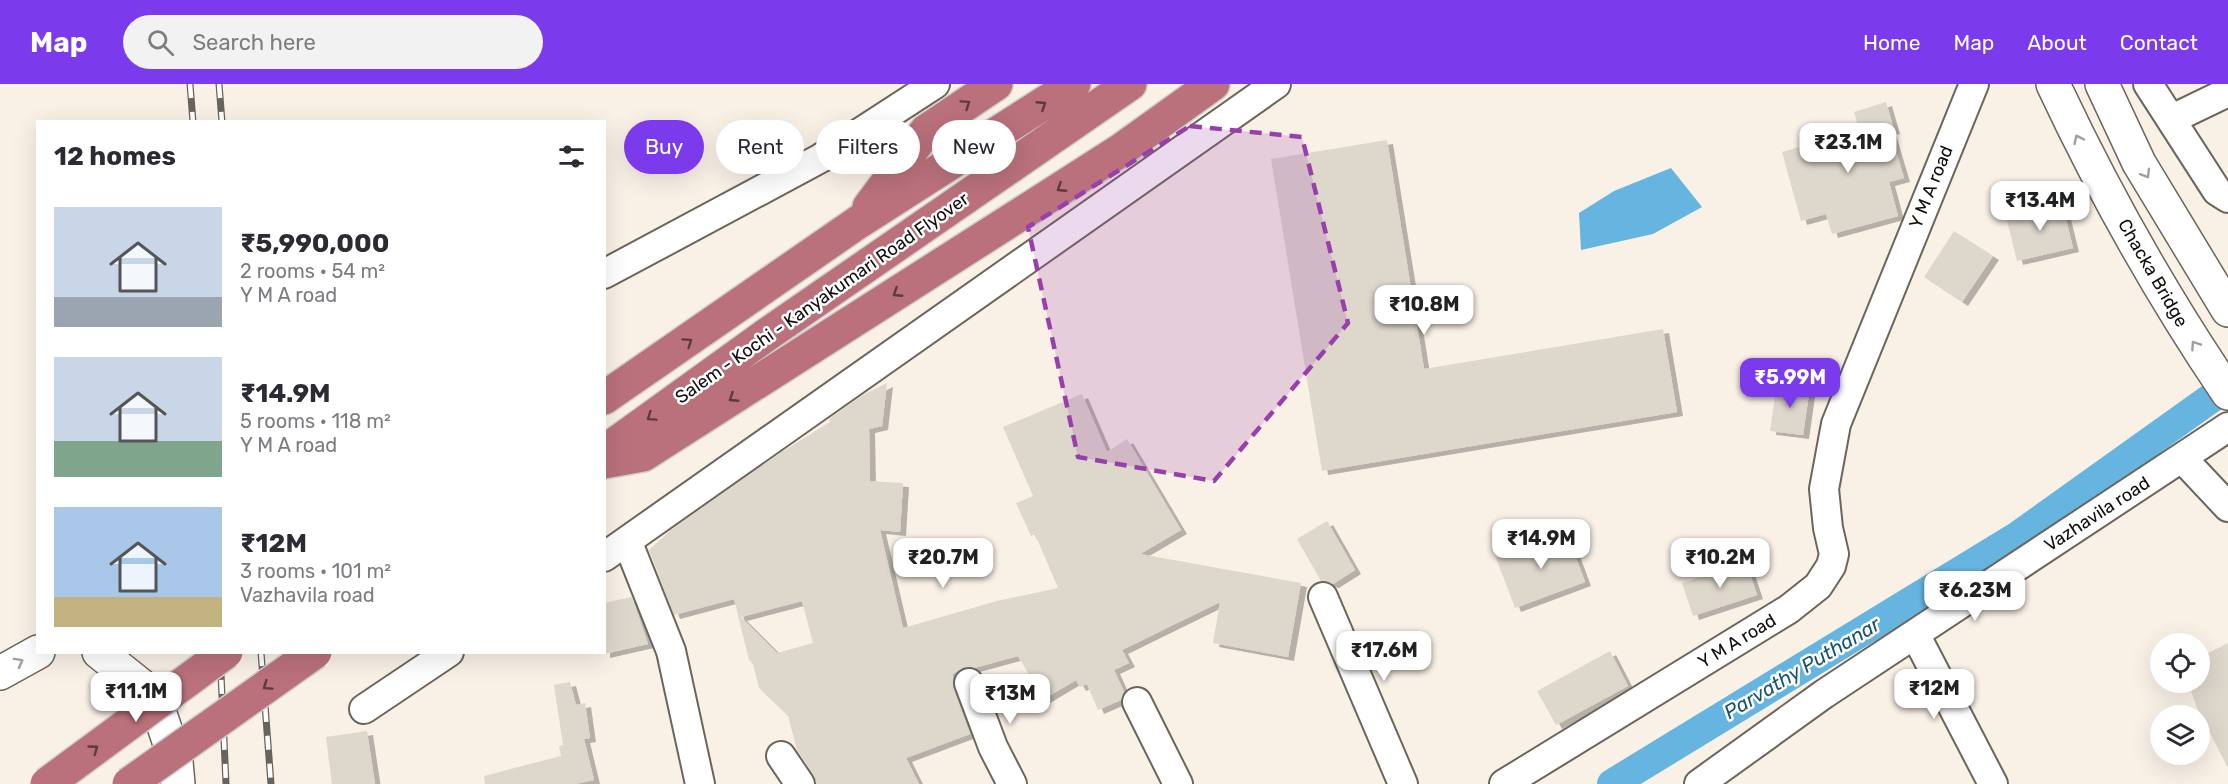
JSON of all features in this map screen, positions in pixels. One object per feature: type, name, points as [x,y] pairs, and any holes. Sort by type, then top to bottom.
[{"type":"highway","points":[[857,223],[926,131],[996,84]]},
{"type":"highway","name":"Salem - Kochi - Kanyakumari Road Flyover","points":[[606,397],[857,223],[1074,84]]},
{"type":"highway","name":"Salem - Kochi - Kanyakumari Road Flyover","points":[[606,451],[769,333],[1130,84]]},
{"type":"highway","points":[[606,462],[643,455],[1120,150],[1214,84]]},
{"type":"highway","points":[[47,784],[223,654]]},
{"type":"highway","points":[[129,784],[312,654]]},
{"type":"main road","name":"Chacka Bridge","points":[[2053,84],[2096,176],[2183,327],[2228,393]]},
{"type":"main road","points":[[2102,84],[2139,163],[2228,310]]},
{"type":"main road","points":[[0,673],[36,653]]},
{"type":"main road","points":[[102,654],[154,696],[176,762],[178,784]]},
{"type":"street","points":[[606,273],[821,158],[935,84]]},
{"type":"street","points":[[700,784],[671,651],[616,550],[1276,84]]},
{"type":"street","name":"Y M A road","points":[[1504,784],[1789,609],[1818,586],[1832,566],[1834,554],[1828,528],[1824,489],[1836,424],[1974,84]]},
{"type":"street","points":[[2148,84],[2217,191],[2228,198]]},
{"type":"street","points":[[2172,119],[2228,92]]},
{"type":"street","name":"Vazhavila road","points":[[1699,784],[1824,694],[2228,427]]},
{"type":"street","points":[[2182,458],[2228,507]]},
{"type":"street","points":[[1323,597],[1402,784]]},
{"type":"street","points":[[1915,634],[1993,784]]},
{"type":"street","points":[[364,709],[446,654]]},
{"type":"street","points":[[969,683],[993,747],[1012,784]]},
{"type":"street","points":[[1137,702],[1178,784]]},
{"type":"street","points":[[781,756],[800,784]]},
{"type":"highlighted area","points":[[1190,126],[1302,137],[1348,323],[1214,481],[1078,457],[1028,227]]},
{"type":"water","points":[[1671,168],[1702,207],[1653,234],[1581,250],[1579,213],[1614,191]]},
{"type":"building","points":[[1886,102],[1894,130],[1890,131],[1904,178],[1889,182],[1898,216],[1832,234],[1826,214],[1801,221],[1782,152],[1859,130],[1854,112]]},
{"type":"building","points":[[1387,140],[1424,369],[1663,329],[1677,412],[1322,471],[1271,159]]},
{"type":"building","points":[[2062,203],[2073,248],[2017,261],[2006,216]]},
{"type":"building","points":[[1954,231],[1993,256],[1962,302],[1924,277]]},
{"type":"building","points":[[1777,382],[1810,386],[1803,435],[1770,431]]},
{"type":"building","points":[[887,383],[882,426],[869,429],[870,481],[903,483],[900,532],[880,530],[903,628],[997,601],[1058,588],[1035,534],[1031,536],[1016,503],[1033,496],[1003,427],[1082,394],[1107,452],[1127,439],[1181,530],[1140,554],[1301,583],[1288,657],[1213,643],[1220,602],[1122,650],[1129,663],[1114,670],[1124,692],[1121,700],[1098,710],[1087,684],[1080,687],[1076,680],[1044,699],[1018,656],[974,668],[964,667],[953,674],[953,688],[970,734],[906,758],[919,784],[816,784],[814,775],[797,750],[788,716],[759,688],[753,664],[749,660],[734,599],[674,615],[649,550],[671,530],[780,453],[830,422],[829,419],[863,395]],"holes":[[[802,601],[813,643],[777,653],[741,617]]]},
{"type":"building","points":[[1327,521],[1355,570],[1333,584],[1321,581],[1297,539]]},
{"type":"building","points":[[1566,531],[1585,582],[1515,608],[1496,558]]},
{"type":"building","points":[[1746,562],[1757,595],[1693,616],[1682,583]]},
{"type":"building","points":[[632,597],[648,644],[606,654],[606,603]]},
{"type":"building","points":[[2228,643],[2228,768],[2210,733],[2210,705],[2196,705],[2192,693],[2210,693],[2210,652]]},
{"type":"building","points":[[1610,651],[1628,686],[1556,725],[1537,691]]},
{"type":"building","points":[[570,682],[576,705],[585,703],[590,738],[584,739],[594,780],[575,784],[485,784],[484,776],[561,756],[559,746],[563,745],[554,685]]},
{"type":"building","points":[[367,731],[375,784],[332,784],[326,737]]},
{"type":"waterway","name":"Parvathy Puthanar","points":[[1612,784],[2018,536],[2228,386]]},
{"type":"railway","points":[[190,84],[193,120]]},
{"type":"railway","points":[[219,84],[222,120]]},
{"type":"railway","points":[[220,654],[226,784]]},
{"type":"railway","points":[[261,654],[271,784]]}]
